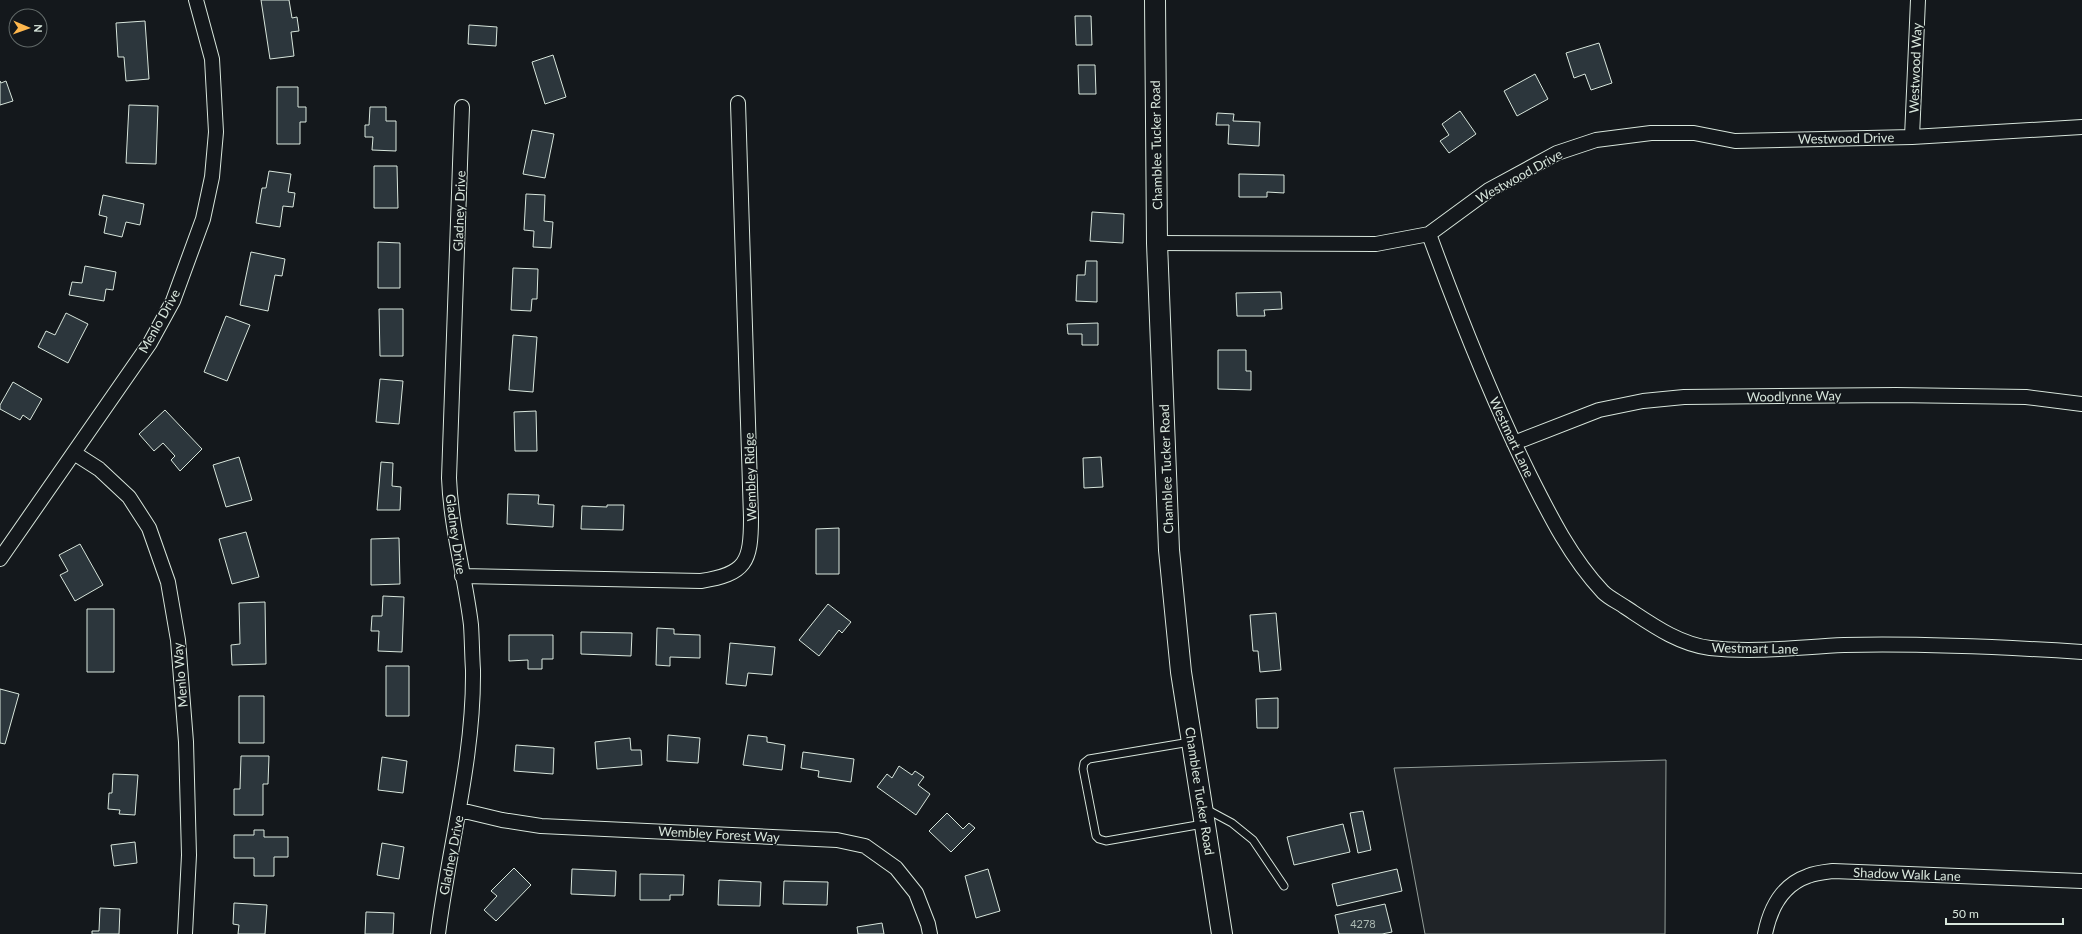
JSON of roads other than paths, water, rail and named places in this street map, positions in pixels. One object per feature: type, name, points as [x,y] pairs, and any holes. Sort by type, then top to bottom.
[{"type":"main road","name":"Chamblee Tucker Road","points":[[1155,0],[1157,242],[1169,550],[1181,672],[1222,934]]},
{"type":"street","name":"Menlo Drive","points":[[0,559],[150,343],[173,301],[203,219],[212,176],[216,132],[212,59],[196,0]]},
{"type":"street","name":"Westwood Way","points":[[1912,137],[1918,0]]},
{"type":"street","name":"Wembley Ridge","points":[[462,576],[701,581],[725,578],[740,568],[751,545],[751,525],[738,102]]},
{"type":"street","name":"Gladney Drive","points":[[438,934],[444,890],[460,810],[470,726],[473,672],[471,625],[450,509],[449,478],[462,107]]},
{"type":"street","name":"Westwood Drive","points":[[1157,242],[1256,245],[1376,244],[1429,234],[1489,190],[1557,153],[1596,140],[1651,133],[1694,133],[1735,141],[1912,137],[2082,127]]},
{"type":"street","name":"Westmart Lane","points":[[1429,234],[1456,308],[1514,443],[1555,527],[1590,576],[1605,593],[1655,627],[1684,641],[1708,648],[1776,651],[1842,645],[1952,645],[2082,652]]},
{"type":"street","name":"Woodlynne Way","points":[[1514,443],[1600,410],[1643,401],[1684,397],[1896,394],[2026,397],[2082,404]]},
{"type":"street","name":"Menlo Way","points":[[74,453],[99,469],[129,497],[149,528],[168,582],[178,640],[186,742],[189,855],[185,934]]},
{"type":"street","name":"Wembley Forest Way","points":[[460,810],[502,820],[541,826],[837,840],[864,846],[896,868],[916,893],[928,924],[930,934]]},
{"type":"street","name":"Shadow Walk Lane","points":[[1765,934],[1768,919],[1776,900],[1790,887],[1808,876],[1833,871],[2082,882]]},
{"type":"lane","points":[[1192,742],[1089,759],[1084,763],[1083,770],[1096,836],[1099,839],[1106,841],[1204,815],[1232,823],[1253,840],[1284,886]]}]
